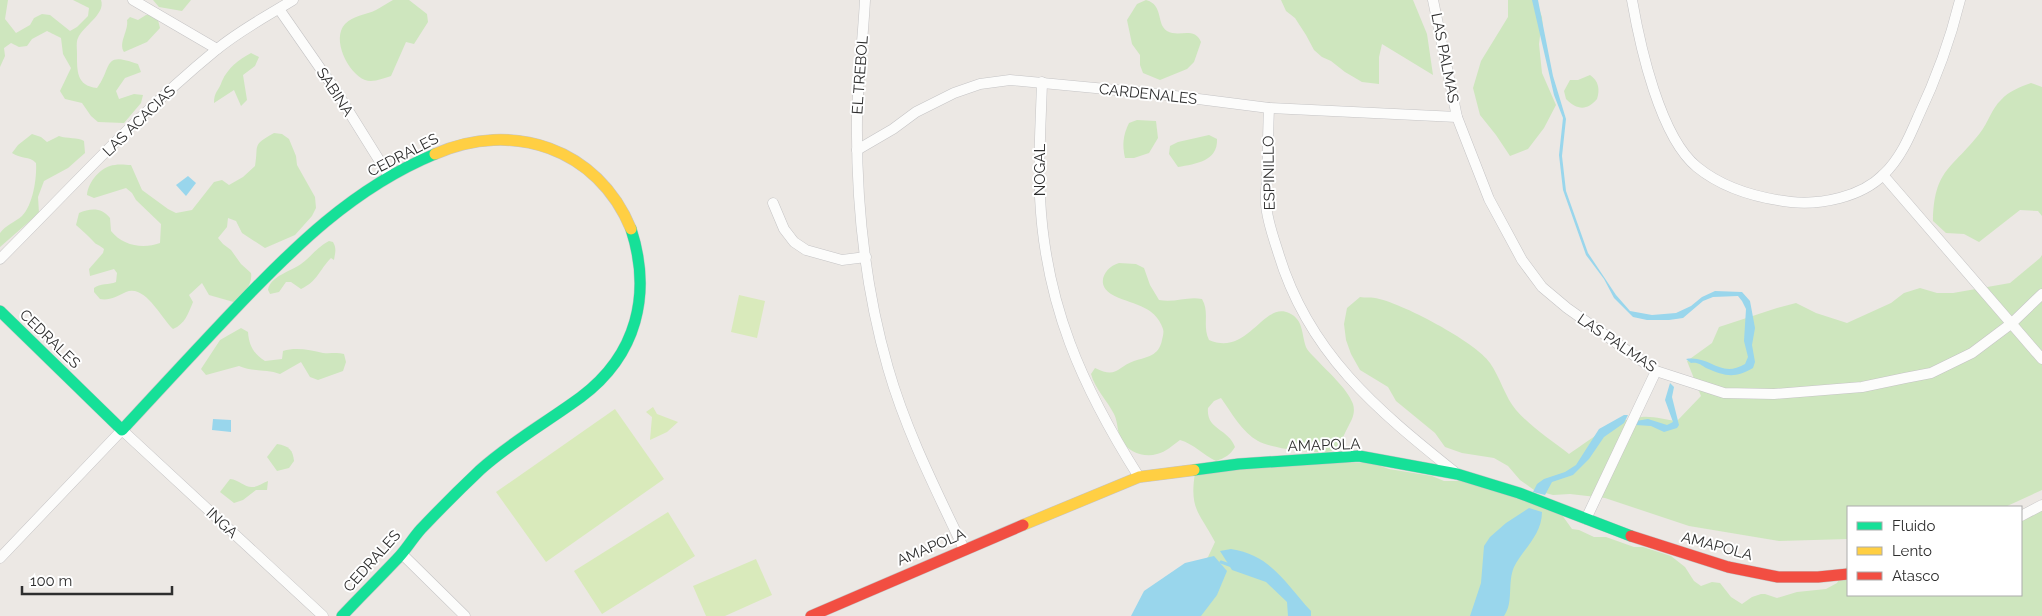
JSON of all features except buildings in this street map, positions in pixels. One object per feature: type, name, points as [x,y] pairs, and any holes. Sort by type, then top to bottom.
[{"type":"street","points":[[132,0],[217,49]]},
{"type":"street","name":"LAS ACACIAS","points":[[0,259],[122,136],[217,49],[254,22],[293,0]]},
{"type":"street","name":"EL TREBOL","points":[[865,0],[857,115],[858,191],[875,319],[888,369],[903,414],[928,473],[964,549]]},
{"type":"street","name":"LAS PALMAS","points":[[1433,0],[1457,117],[1489,199],[1522,260],[1542,287],[1567,308],[1656,371],[1724,393],[1774,394],[1862,387],[1931,373],[1972,353],[2012,323],[2042,294]]},
{"type":"street","points":[[1632,0],[1660,106],[1675,140],[1685,155],[1697,168],[1737,190],[1766,199],[1802,203],[1850,194],[1871,184],[1883,175],[1905,146],[1935,81],[1954,27],[1960,0]]},
{"type":"street","name":"SABINA","points":[[279,9],[336,91],[389,176]]},
{"type":"street","name":"CARDENALES","points":[[857,150],[893,129],[916,112],[954,93],[980,84],[1010,80],[1159,94],[1269,108],[1457,117]]},
{"type":"street","name":"NOGAL","points":[[1042,82],[1039,195],[1046,257],[1060,318],[1074,355],[1099,409],[1139,477]]},
{"type":"street","name":"ESPINILLO","points":[[1269,108],[1266,204],[1282,266],[1311,329],[1332,358],[1361,391],[1457,474]]},
{"type":"street","name":"CEDRALES","points":[[0,558],[276,266],[309,234],[344,206],[389,176],[430,156],[455,146],[481,140],[511,139],[532,142],[568,155],[599,178],[616,199],[630,224],[637,248],[642,280],[640,306],[630,337],[623,351],[600,382],[587,394],[535,427],[496,456],[425,524],[402,554],[342,616]]},
{"type":"street","points":[[1883,175],[2042,359]]},
{"type":"street","points":[[773,204],[784,229],[794,242],[806,250],[842,260],[866,257]]},
{"type":"street","name":"CEDRALES","points":[[0,311],[122,430]]},
{"type":"street","points":[[1586,519],[1656,371]]},
{"type":"street","name":"INGA","points":[[122,430],[323,616]]},
{"type":"street","name":"AMAPOLA","points":[[811,616],[964,549],[1139,477],[1239,464],[1359,456],[1457,474],[1519,494],[1650,543],[1728,567],[1778,577],[1818,577],[1847,574]]},
{"type":"street","points":[[2022,515],[2042,505]]},
{"type":"street","points":[[402,554],[465,616]]},
{"type":"green space","points":[[0,0],[8,0],[5,19],[16,33],[30,25],[34,18],[42,14],[50,15],[70,31],[88,16],[89,8],[73,0],[101,0],[102,5],[97,15],[77,40],[78,71],[81,81],[90,87],[97,88],[113,60],[127,60],[138,64],[141,72],[125,78],[116,91],[119,99],[134,94],[143,95],[141,103],[124,123],[98,122],[82,103],[65,99],[60,91],[71,68],[63,54],[61,38],[47,31],[32,39],[27,46],[19,47],[11,43],[4,48],[5,56],[0,67]]},
{"type":"green space","points":[[153,0],[191,0],[182,11],[159,7]]},
{"type":"green space","points":[[393,0],[409,0],[427,14],[428,22],[414,44],[406,42],[391,76],[368,81],[353,70],[343,55],[340,38],[341,30],[352,19],[376,10]]},
{"type":"green space","points":[[1146,0],[1152,2],[1158,10],[1162,24],[1167,31],[1172,33],[1190,33],[1198,37],[1201,42],[1194,62],[1187,69],[1160,80],[1143,73],[1140,65],[1140,55],[1132,44],[1127,20],[1137,4]]},
{"type":"green space","points":[[1281,0],[1413,0],[1427,34],[1433,75],[1382,44],[1379,57],[1379,84],[1362,82],[1314,50],[1295,18],[1286,11]]},
{"type":"green space","points":[[1508,0],[1536,0],[1542,17],[1543,28],[1539,44],[1542,73],[1556,105],[1544,128],[1528,149],[1510,156],[1480,115],[1473,88],[1481,61],[1508,17]]},
{"type":"green space","points":[[146,15],[151,15],[158,20],[160,28],[147,42],[124,52],[122,45],[127,28],[127,20],[130,17],[138,20]]},
{"type":"green space","points":[[251,53],[259,57],[255,66],[243,75],[247,100],[241,106],[234,90],[214,103],[216,93],[224,76],[230,68]]},
{"type":"green space","points":[[1590,75],[1598,86],[1597,99],[1589,106],[1578,107],[1566,99],[1564,91],[1570,80],[1578,80]]},
{"type":"green space","points":[[2031,83],[2042,87],[2042,216],[2038,211],[2020,210],[1979,242],[1964,234],[1946,233],[1933,221],[1937,190],[1946,171],[1980,133],[1998,103],[2011,92]]},
{"type":"green space","points":[[1137,120],[1156,121],[1158,138],[1149,153],[1134,158],[1125,158],[1123,144],[1125,132],[1129,123]]},
{"type":"green space","points":[[274,133],[282,134],[289,139],[296,156],[297,165],[315,197],[316,208],[312,216],[295,235],[265,248],[242,233],[236,221],[228,218],[227,227],[218,238],[251,273],[249,285],[237,303],[209,295],[202,283],[189,295],[193,302],[186,318],[173,329],[152,303],[140,293],[126,292],[110,299],[100,299],[94,292],[94,288],[99,285],[116,282],[117,273],[114,269],[90,276],[89,269],[103,253],[104,249],[76,225],[79,213],[92,209],[100,210],[110,218],[111,231],[116,236],[127,243],[140,246],[160,243],[161,224],[126,188],[94,198],[87,195],[90,185],[100,172],[110,166],[131,165],[142,190],[176,213],[192,210],[214,182],[222,180],[229,185],[243,177],[255,166],[257,146]]},
{"type":"green space","points":[[32,134],[41,137],[47,142],[59,136],[82,140],[84,141],[85,153],[68,168],[44,181],[38,197],[39,213],[0,247],[0,233],[22,216],[32,198],[36,163],[31,159],[12,153],[18,145]]},
{"type":"green space","points":[[1209,135],[1217,139],[1214,152],[1210,157],[1199,163],[1178,167],[1169,154],[1170,146],[1178,142]]},
{"type":"green space","points":[[329,241],[333,242],[335,247],[334,260],[331,258],[327,262],[315,279],[301,289],[291,282],[286,282],[279,292],[270,294],[268,290],[270,285],[277,277],[301,264]]},
{"type":"green space","points":[[2042,255],[2042,490],[2007,506],[1847,506],[1847,539],[1779,541],[1689,526],[1605,498],[1570,494],[1553,495],[1534,490],[1520,480],[1508,466],[1494,458],[1462,453],[1445,447],[1435,433],[1396,401],[1388,387],[1360,370],[1346,340],[1344,324],[1347,308],[1360,297],[1387,301],[1437,324],[1482,354],[1494,369],[1516,410],[1535,428],[1569,454],[1613,425],[1632,418],[1646,417],[1677,421],[1701,396],[1687,361],[1712,343],[1719,327],[1796,303],[1816,313],[1847,323],[1891,303],[1904,293],[1920,288],[1937,293],[1953,293],[2010,283]]},
{"type":"green space","points":[[1119,263],[1136,264],[1144,268],[1150,285],[1159,300],[1202,299],[1209,340],[1223,343],[1234,341],[1245,336],[1271,315],[1280,311],[1294,316],[1302,329],[1307,349],[1342,386],[1353,404],[1353,417],[1337,447],[1332,451],[1316,452],[1264,444],[1247,432],[1221,398],[1214,401],[1208,408],[1208,415],[1210,421],[1228,436],[1235,447],[1225,457],[1216,461],[1190,444],[1180,440],[1163,452],[1152,455],[1137,453],[1128,448],[1121,440],[1114,414],[1095,385],[1091,374],[1095,368],[1113,372],[1128,363],[1152,355],[1160,345],[1163,329],[1159,321],[1148,310],[1118,298],[1106,290],[1103,281],[1104,276],[1110,268]]},
{"type":"green space","points":[[739,295],[765,301],[757,338],[731,332]]},
{"type":"green space","points":[[241,328],[248,332],[253,349],[265,361],[282,359],[283,351],[293,349],[341,353],[344,354],[346,362],[343,371],[318,380],[310,377],[301,362],[280,374],[239,366],[206,375],[201,369],[220,340]]},
{"type":"green space","points":[[653,407],[657,414],[678,422],[667,432],[650,440],[652,417],[646,412]]},
{"type":"green space","points":[[615,409],[664,479],[546,562],[496,492]]},
{"type":"green space","points":[[277,444],[290,449],[294,461],[289,468],[277,471],[267,457]]},
{"type":"green space","points":[[1299,461],[1372,463],[1389,469],[1432,476],[1444,481],[1464,481],[1502,492],[1562,515],[1572,529],[1594,537],[1606,537],[1634,547],[1643,547],[1671,556],[1685,567],[1694,581],[1701,586],[1712,582],[1720,583],[1731,597],[1742,604],[1752,597],[1761,594],[1777,598],[1797,592],[1826,589],[1837,583],[1847,566],[1847,596],[2022,596],[2022,518],[2042,500],[2042,616],[1175,616],[1215,542],[1197,510],[1193,495],[1195,473]]},
{"type":"green space","points":[[230,479],[250,487],[268,481],[267,490],[256,490],[243,500],[234,503],[220,492]]},
{"type":"green space","points":[[668,512],[695,556],[602,614],[574,571]]},
{"type":"green space","points":[[756,559],[772,595],[725,616],[706,616],[693,586]]},
{"type":"water","points":[[1532,0],[1538,0],[1553,76],[1566,119],[1562,156],[1566,191],[1588,253],[1616,295],[1630,311],[1652,315],[1676,313],[1715,291],[1742,292],[1750,301],[1755,328],[1752,345],[1755,362],[1753,368],[1740,374],[1730,375],[1719,373],[1698,363],[1691,363],[1686,359],[1702,360],[1729,369],[1745,364],[1748,357],[1744,341],[1746,309],[1738,296],[1713,297],[1703,301],[1683,318],[1647,320],[1633,317],[1614,298],[1604,279],[1586,255],[1563,190],[1559,155],[1563,118],[1554,95]]},
{"type":"water","points":[[188,176],[196,183],[186,196],[176,185]]},
{"type":"water","points":[[1670,383],[1674,387],[1672,397],[1679,425],[1677,428],[1664,432],[1651,426],[1636,425],[1636,421],[1648,419],[1667,425],[1673,422],[1665,400]]},
{"type":"water","points":[[1624,415],[1628,415],[1624,423],[1604,437],[1589,459],[1573,475],[1552,482],[1545,495],[1533,492],[1537,484],[1544,479],[1565,472],[1576,465],[1599,429]]},
{"type":"water","points":[[213,419],[231,420],[231,432],[212,430]]},
{"type":"water","points":[[1529,508],[1542,512],[1541,520],[1536,535],[1514,567],[1507,611],[1504,616],[1470,616],[1481,583],[1484,546],[1490,537],[1506,523]]},
{"type":"water","points":[[1231,549],[1257,557],[1267,564],[1285,581],[1311,611],[1311,616],[1288,616],[1287,602],[1266,582],[1232,570],[1220,551]]},
{"type":"water","points":[[1214,556],[1227,571],[1217,595],[1201,616],[1131,616],[1144,591],[1185,563]]},
{"type":"waterway","points":[[1221,562],[1232,566]]},
{"type":"traffic: fast","points":[[0,311],[122,430],[233,311],[302,243],[351,202],[377,184],[435,154]]},
{"type":"traffic: fast","points":[[342,616],[400,556],[421,529],[480,470],[517,441],[581,397],[600,380],[615,362],[627,343],[635,322],[639,300],[640,277],[631,229]]},
{"type":"traffic: fast","points":[[1194,470],[1239,464],[1359,456],[1457,474],[1519,493],[1631,536]]},
{"type":"traffic: slow","points":[[435,154],[464,144],[493,140],[522,141],[550,148],[575,161],[597,178],[616,201],[631,229]]},
{"type":"traffic: slow","points":[[1023,525],[1139,477],[1194,470]]},
{"type":"traffic: jam","points":[[811,616],[1023,525]]},
{"type":"traffic: jam","points":[[1631,536],[1728,567],[1778,577],[1818,577],[1847,574]]}]
